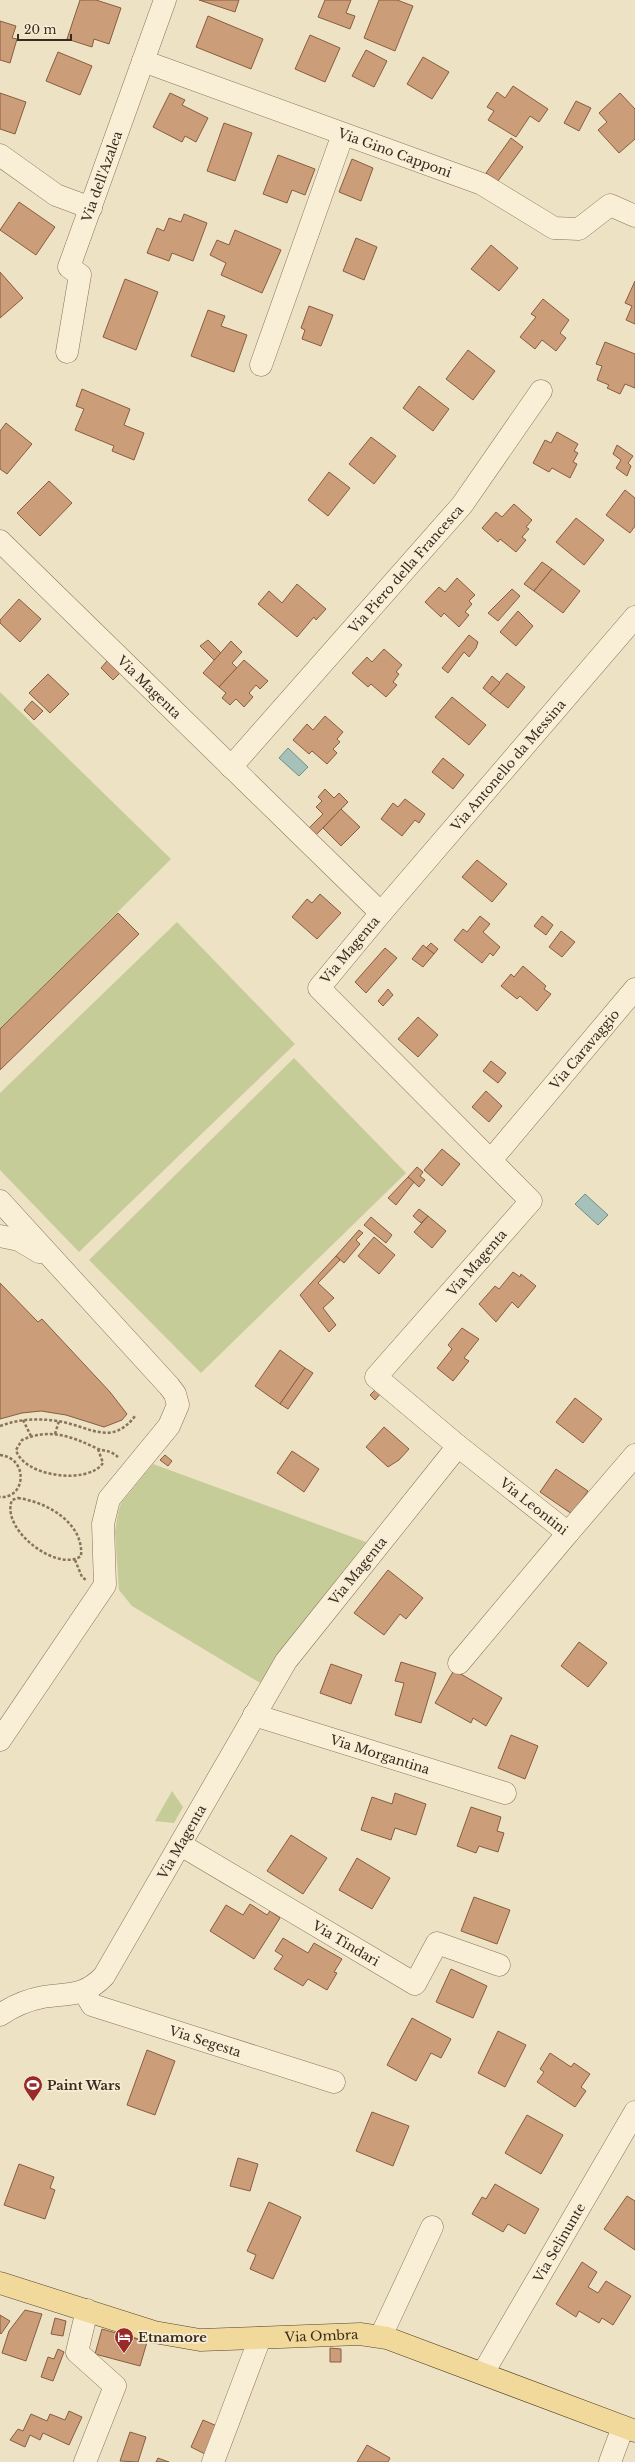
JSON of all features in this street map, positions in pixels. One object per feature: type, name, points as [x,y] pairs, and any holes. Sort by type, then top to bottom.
[{"type":"main road","name":"Via Ombra","points":[[0,2283],[154,2332],[200,2340],[360,2334],[381,2336],[629,2429]]},
{"type":"street","name":"Via dell'Azalea","points":[[67,352],[80,275],[69,267],[165,0]]},
{"type":"street","name":"Via Gino Capponi","points":[[143,61],[482,184],[554,228],[579,229],[610,206],[635,216]]},
{"type":"street","points":[[261,366],[343,134]]},
{"type":"street","points":[[2,162],[56,194],[91,208]]},
{"type":"street","name":"Via Piero della Francesca","points":[[231,767],[462,505],[541,390]]},
{"type":"street","name":"Via Magenta","points":[[0,541],[381,913],[319,988],[531,1201],[376,1377],[458,1446],[286,1661],[107,1971],[94,1986],[84,1991],[22,2003],[0,2015]]},
{"type":"street","name":"Via Antonello da Messina","points":[[381,913],[635,617]]},
{"type":"street","name":"Via Caravaggio","points":[[491,1160],[635,989]]},
{"type":"street","points":[[0,1201],[169,1386],[175,1394],[178,1405],[169,1426],[109,1499],[103,1524],[105,1585],[0,1740]]},
{"type":"street","points":[[0,1236],[19,1240],[58,1266]]},
{"type":"street","name":"Via Leontini","points":[[458,1446],[568,1533],[635,1455]]},
{"type":"street","points":[[459,1663],[568,1533]]},
{"type":"street","name":"Via Morgantina","points":[[254,1715],[505,1793]]},
{"type":"street","name":"Via Tindari","points":[[181,1845],[415,1984],[437,1943],[499,1965]]},
{"type":"street","name":"Via Segesta","points":[[84,1991],[92,2005],[334,2082]]},
{"type":"street","name":"Via Selinunte","points":[[483,2373],[635,2112]]},
{"type":"street","points":[[381,2336],[432,2227]]},
{"type":"street","points":[[85,2462],[115,2386],[77,2352],[86,2310]]},
{"type":"street","points":[[213,2462],[260,2338]]},
{"type":"street","points":[[610,2462],[629,2429]]},
{"type":"path","points":[[0,1426],[23,1420],[59,1421],[104,1433],[127,1427],[135,1416]]},
{"type":"path","points":[[23,1420],[30,1436]]},
{"type":"path","points":[[55,1434],[59,1421]]},
{"type":"path","points":[[55,1434],[71,1436],[98,1449],[103,1463],[98,1470],[86,1475],[68,1476],[32,1467],[19,1457],[16,1450],[19,1444],[30,1436],[55,1434]]},
{"type":"path","points":[[0,1455],[15,1460],[20,1468],[21,1476],[17,1490],[11,1495],[0,1497]]},
{"type":"path","points":[[15,1460],[19,1457]]},
{"type":"path","points":[[11,1495],[12,1500],[8,1515],[15,1529],[32,1546],[66,1561],[75,1560],[81,1556],[82,1545],[77,1535],[55,1511],[42,1503],[18,1498],[12,1500]]},
{"type":"green space","points":[[0,692],[171,859],[0,1029]]},
{"type":"green space","points":[[177,922],[295,1044],[79,1252],[0,1170],[0,1093]]},
{"type":"green space","points":[[294,1058],[406,1173],[201,1373],[89,1260]]},
{"type":"green space","points":[[153,1464],[366,1542],[293,1635],[262,1684],[132,1606],[119,1590],[115,1532],[118,1513],[121,1503]]},
{"type":"green space","points":[[172,1791],[183,1807],[174,1823],[155,1821]]},
{"type":"water","points":[[288,748],[308,767],[299,776],[279,758]]},
{"type":"water","points":[[585,1194],[608,1215],[598,1225],[575,1204]]},
{"type":"building","points":[[80,0],[96,0],[121,8],[109,44],[94,39],[92,47],[67,39]]},
{"type":"building","points":[[199,0],[239,0],[235,12]]},
{"type":"building","points":[[325,0],[351,0],[346,13],[355,16],[350,29],[318,17]]},
{"type":"building","points":[[379,0],[397,0],[413,6],[395,51],[364,38]]},
{"type":"building","points":[[208,16],[263,39],[251,69],[196,47]]},
{"type":"building","points":[[0,21],[16,26],[12,38],[17,39],[10,63],[0,60]]},
{"type":"building","points":[[310,35],[340,48],[325,82],[295,69]]},
{"type":"building","points":[[366,50],[387,61],[374,87],[352,76]]},
{"type":"building","points":[[58,52],[92,66],[80,95],[46,81]]},
{"type":"building","points":[[423,57],[449,72],[432,99],[407,84]]},
{"type":"building","points":[[513,86],[548,109],[539,122],[530,116],[516,137],[488,120],[494,111],[487,107],[497,92],[505,98]]},
{"type":"building","points":[[0,93],[26,102],[15,134],[0,129]]},
{"type":"building","points":[[170,93],[185,100],[182,105],[208,118],[196,142],[185,136],[182,142],[153,127]]},
{"type":"building","points":[[620,93],[635,109],[635,139],[619,153],[598,130],[607,122],[599,113]]},
{"type":"building","points":[[576,101],[591,108],[579,131],[564,123]]},
{"type":"building","points":[[224,123],[252,133],[235,181],[207,171]]},
{"type":"building","points":[[511,138],[523,147],[498,181],[486,173]]},
{"type":"building","points":[[278,155],[315,169],[305,195],[292,190],[287,203],[263,194]]},
{"type":"building","points":[[352,159],[373,168],[361,201],[339,192]]},
{"type":"building","points":[[19,202],[55,227],[36,255],[0,230]]},
{"type":"building","points":[[184,214],[207,223],[193,261],[172,253],[169,261],[147,253],[157,228],[164,231],[169,218],[181,222]]},
{"type":"building","points":[[235,230],[281,250],[262,293],[221,275],[226,263],[210,255],[217,240],[229,245]]},
{"type":"building","points":[[356,238],[377,247],[364,280],[343,271]]},
{"type":"building","points":[[491,245],[518,268],[499,291],[471,269]]},
{"type":"building","points":[[0,272],[23,298],[0,318]]},
{"type":"building","points":[[125,279],[158,292],[136,350],[103,337]]},
{"type":"building","points":[[635,281],[635,324],[626,320],[632,306],[625,303]]},
{"type":"building","points":[[543,299],[569,320],[560,333],[566,338],[556,351],[542,340],[535,349],[520,337],[536,317],[531,314]]},
{"type":"building","points":[[309,306],[333,315],[321,346],[302,339],[305,330],[301,328]]},
{"type":"building","points":[[208,310],[225,316],[221,326],[247,335],[234,372],[191,356]]},
{"type":"building","points":[[605,342],[635,354],[635,388],[625,384],[620,394],[607,388],[609,385],[597,380],[602,366],[596,364]]},
{"type":"building","points":[[468,350],[495,371],[473,400],[446,379]]},
{"type":"building","points":[[419,386],[449,409],[433,431],[403,408]]},
{"type":"building","points":[[82,389],[130,409],[124,425],[144,433],[134,460],[112,451],[114,446],[75,430],[84,409],[76,406]]},
{"type":"building","points":[[6,423],[32,444],[7,474],[0,469],[0,431]]},
{"type":"building","points":[[557,432],[578,444],[574,451],[578,453],[573,462],[577,464],[570,478],[552,468],[549,472],[533,463],[545,440],[551,443]]},
{"type":"building","points":[[371,437],[396,456],[374,484],[349,464]]},
{"type":"building","points":[[617,445],[633,456],[628,463],[631,466],[627,476],[616,468],[621,460],[613,454]]},
{"type":"building","points":[[329,472],[350,488],[328,516],[308,500]]},
{"type":"building","points":[[49,481],[72,503],[40,536],[17,513]]},
{"type":"building","points":[[625,490],[635,498],[635,526],[630,533],[606,515]]},
{"type":"building","points":[[514,504],[532,520],[526,527],[529,529],[522,537],[526,540],[516,552],[500,539],[498,542],[482,528],[496,512],[502,517]]},
{"type":"building","points":[[576,518],[604,540],[584,565],[556,542]]},
{"type":"building","points":[[542,562],[552,569],[534,591],[524,584]]},
{"type":"building","points":[[552,569],[580,591],[563,613],[534,591]]},
{"type":"building","points":[[457,578],[475,595],[469,601],[472,604],[465,612],[469,615],[459,627],[444,613],[441,617],[425,602],[439,587],[445,592]]},
{"type":"building","points":[[297,584],[326,609],[316,620],[314,617],[297,637],[258,604],[269,591],[282,603]]},
{"type":"building","points":[[512,589],[520,596],[498,621],[488,613]]},
{"type":"building","points":[[19,599],[41,619],[20,642],[0,623],[0,620]]},
{"type":"building","points":[[518,611],[533,626],[516,646],[500,632]]},
{"type":"building","points":[[469,635],[478,642],[476,648],[469,657],[464,652],[448,673],[442,668]]},
{"type":"building","points":[[208,640],[221,653],[214,660],[200,646]]},
{"type":"building","points":[[231,641],[242,652],[232,663],[237,668],[219,687],[203,673]]},
{"type":"building","points":[[384,649],[402,665],[396,672],[399,674],[393,682],[397,685],[386,697],[371,684],[368,687],[352,673],[367,657],[372,662]]},
{"type":"building","points":[[244,660],[268,681],[260,689],[256,685],[249,693],[253,697],[244,707],[236,699],[230,705],[222,698],[226,693],[219,687]]},
{"type":"building","points":[[107,661],[120,673],[113,680],[101,668]]},
{"type":"building","points":[[507,673],[525,687],[508,708],[490,694]]},
{"type":"building","points":[[48,674],[69,694],[50,713],[29,693]]},
{"type":"building","points":[[492,676],[500,683],[490,694],[483,688]]},
{"type":"building","points":[[452,697],[486,725],[469,745],[435,717]]},
{"type":"building","points":[[32,701],[43,711],[34,720],[24,710]]},
{"type":"building","points":[[325,716],[343,732],[337,739],[340,742],[333,749],[337,753],[327,764],[312,751],[309,754],[293,740],[307,724],[313,730]]},
{"type":"building","points":[[443,758],[464,775],[453,789],[432,772]]},
{"type":"building","points":[[325,789],[334,798],[339,793],[348,802],[316,835],[309,828],[323,814],[316,807],[322,801],[318,797]]},
{"type":"building","points":[[405,799],[425,814],[419,823],[415,820],[402,836],[381,819],[393,803],[398,807]]},
{"type":"building","points":[[341,809],[360,827],[341,846],[323,828]]},
{"type":"building","points":[[477,860],[507,884],[492,902],[462,877]]},
{"type":"building","points":[[320,894],[341,913],[317,939],[292,917],[307,899],[312,903]]},
{"type":"building","points":[[118,913],[139,934],[0,1070],[0,1029]]},
{"type":"building","points":[[480,916],[490,924],[483,932],[500,947],[493,956],[490,953],[482,963],[454,940],[463,929],[467,932]]},
{"type":"building","points":[[542,916],[553,925],[546,935],[534,926]]},
{"type":"building","points":[[561,931],[575,942],[562,957],[549,947]]},
{"type":"building","points":[[431,943],[438,949],[434,954],[426,948]]},
{"type":"building","points":[[423,945],[434,954],[423,967],[412,959]]},
{"type":"building","points":[[385,948],[397,958],[366,993],[355,982]]},
{"type":"building","points":[[523,966],[546,986],[544,989],[551,994],[537,1011],[520,996],[517,999],[501,986],[511,974],[514,977]]},
{"type":"building","points":[[388,989],[393,995],[383,1006],[378,1001]]},
{"type":"building","points":[[418,1017],[438,1035],[418,1057],[398,1039]]},
{"type":"building","points":[[491,1061],[506,1073],[498,1083],[483,1071]]},
{"type":"building","points":[[486,1091],[502,1106],[489,1122],[472,1107]]},
{"type":"building","points":[[442,1149],[460,1164],[442,1186],[424,1170]]},
{"type":"building","points":[[417,1167],[423,1172],[420,1176],[425,1180],[419,1187],[408,1177]]},
{"type":"building","points":[[408,1177],[414,1182],[396,1205],[388,1198]]},
{"type":"building","points":[[419,1209],[428,1216],[421,1223],[413,1216]]},
{"type":"building","points":[[428,1216],[446,1231],[432,1248],[414,1232]]},
{"type":"building","points":[[371,1217],[392,1235],[386,1243],[364,1225]]},
{"type":"building","points":[[359,1230],[363,1233],[356,1240],[360,1244],[344,1263],[336,1256]]},
{"type":"building","points":[[374,1237],[395,1255],[379,1274],[358,1256]]},
{"type":"building","points":[[336,1256],[340,1260],[318,1283],[334,1298],[323,1308],[336,1325],[329,1332],[300,1295]]},
{"type":"building","points":[[513,1272],[520,1277],[521,1274],[536,1286],[518,1308],[512,1302],[496,1322],[479,1304],[495,1286],[499,1289]]},
{"type":"building","points":[[0,1283],[38,1322],[42,1319],[110,1392],[127,1414],[122,1420],[104,1427],[66,1415],[41,1411],[22,1413],[0,1419]]},
{"type":"building","points":[[462,1328],[479,1339],[464,1358],[469,1361],[453,1381],[437,1368],[452,1349],[448,1345]]},
{"type":"building","points":[[280,1350],[305,1368],[280,1404],[255,1386]]},
{"type":"building","points":[[305,1368],[313,1373],[288,1409],[280,1404]]},
{"type":"building","points":[[375,1390],[380,1394],[375,1400],[370,1395]]},
{"type":"building","points":[[575,1398],[602,1419],[583,1443],[556,1422]]},
{"type":"building","points":[[384,1427],[409,1449],[399,1460],[388,1467],[366,1447]]},
{"type":"building","points":[[292,1451],[319,1469],[304,1492],[277,1473]]},
{"type":"building","points":[[165,1455],[172,1461],[168,1466],[160,1460]]},
{"type":"building","points":[[556,1469],[588,1491],[572,1514],[540,1492]]},
{"type":"building","points":[[388,1570],[423,1598],[406,1619],[400,1614],[384,1635],[354,1613]]},
{"type":"building","points":[[579,1642],[607,1663],[588,1687],[561,1666]]},
{"type":"building","points":[[401,1662],[436,1673],[421,1723],[395,1715],[404,1683],[395,1681]]},
{"type":"building","points":[[331,1664],[362,1675],[351,1704],[320,1693]]},
{"type":"building","points":[[454,1670],[502,1698],[486,1726],[473,1718],[471,1723],[435,1703]]},
{"type":"building","points":[[511,1735],[538,1746],[525,1779],[498,1768]]},
{"type":"building","points":[[395,1793],[426,1804],[416,1835],[395,1828],[391,1840],[361,1830],[372,1797],[392,1804]]},
{"type":"building","points":[[471,1807],[501,1817],[497,1831],[504,1833],[498,1852],[479,1846],[476,1853],[457,1846]]},
{"type":"building","points":[[291,1835],[327,1858],[303,1894],[267,1871]]},
{"type":"building","points":[[357,1858],[390,1878],[372,1909],[339,1890]]},
{"type":"building","points":[[474,1897],[510,1910],[497,1944],[461,1931]]},
{"type":"building","points":[[250,1904],[267,1915],[270,1911],[280,1918],[254,1959],[210,1931],[226,1905],[243,1915]]},
{"type":"building","points":[[283,1938],[308,1953],[314,1943],[342,1959],[334,1972],[337,1973],[327,1990],[308,1979],[303,1986],[274,1969],[283,1956],[275,1951]]},
{"type":"building","points":[[451,1969],[487,1986],[473,2018],[436,2002]]},
{"type":"building","points":[[412,2018],[451,2039],[441,2058],[431,2053],[416,2081],[387,2065]]},
{"type":"building","points":[[498,2031],[526,2045],[505,2087],[478,2073]]},
{"type":"building","points":[[147,2050],[175,2061],[155,2115],[127,2105]]},
{"type":"building","points":[[550,2053],[571,2067],[574,2063],[590,2074],[581,2087],[586,2091],[575,2107],[537,2082],[544,2072],[540,2069]]},
{"type":"building","points":[[372,2112],[409,2126],[393,2166],[356,2151]]},
{"type":"building","points":[[527,2115],[563,2135],[541,2174],[505,2153]]},
{"type":"building","points":[[238,2158],[258,2164],[250,2191],[230,2186]]},
{"type":"building","points":[[19,2164],[54,2177],[50,2188],[55,2190],[45,2219],[4,2205]]},
{"type":"building","points":[[495,2184],[539,2209],[525,2234],[508,2224],[503,2232],[472,2214],[482,2197],[486,2199]]},
{"type":"building","points":[[627,2196],[635,2201],[635,2250],[604,2229]]},
{"type":"building","points":[[269,2202],[301,2217],[273,2279],[250,2269],[256,2255],[247,2251]]},
{"type":"building","points":[[582,2262],[597,2272],[588,2287],[598,2293],[606,2281],[631,2296],[613,2325],[602,2318],[599,2323],[579,2311],[576,2317],[556,2304]]},
{"type":"building","points":[[25,2310],[42,2314],[26,2361],[2,2353],[9,2331]]},
{"type":"building","points":[[0,2315],[10,2321],[1,2334],[0,2333]]},
{"type":"building","points":[[55,2318],[66,2321],[63,2336],[51,2334]]},
{"type":"building","points":[[102,2329],[147,2342],[140,2366],[95,2354]]},
{"type":"building","points":[[330,2348],[341,2349],[341,2362],[330,2362]]},
{"type":"building","points":[[58,2349],[64,2352],[53,2381],[41,2377],[48,2357],[54,2359]]},
{"type":"building","points":[[69,2411],[82,2417],[69,2445],[43,2433],[40,2440],[30,2435],[25,2447],[10,2440],[18,2429],[23,2431],[31,2414],[47,2421],[50,2414],[65,2420]]},
{"type":"building","points":[[203,2420],[224,2429],[211,2457],[191,2447]]},
{"type":"building","points":[[130,2432],[146,2437],[138,2462],[120,2461]]},
{"type":"building","points":[[367,2445],[390,2458],[388,2462],[357,2462]]},
{"type":"building","points":[[158,2458],[169,2462],[156,2462]]},
{"type":"place","name":"Paint Wars","points":[[33,2102]]},
{"type":"place","name":"Etnamore","points":[[124,2354]]}]
